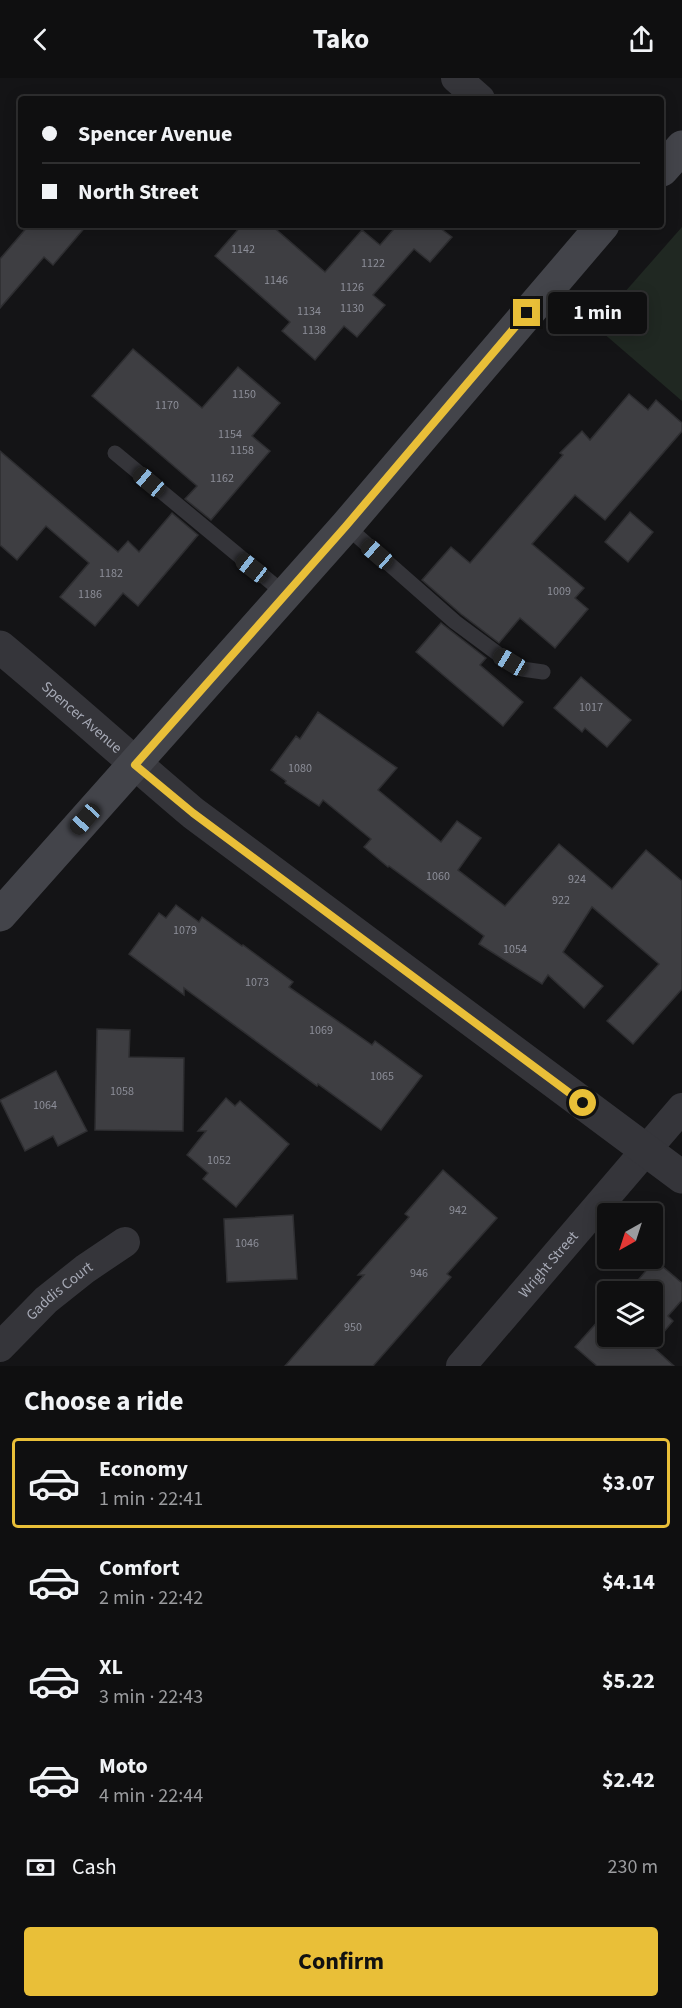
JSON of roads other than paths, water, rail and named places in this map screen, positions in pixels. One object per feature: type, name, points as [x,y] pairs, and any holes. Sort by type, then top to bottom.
[{"type":"main road","points":[[664,168],[682,147]]},
{"type":"main road","points":[[0,915],[346,526],[600,228]]},
{"type":"street","points":[[456,78],[477,96]]},
{"type":"street","name":"Spencer Avenue","points":[[0,647],[75,709],[135,765],[193,813],[682,1177]]},
{"type":"street","name":"Wright Street","points":[[461,1366],[682,1108]]},
{"type":"street","name":"Gaddis Court","points":[[0,1347],[46,1300],[85,1269],[125,1242]]},
{"type":"lane","points":[[115,453],[285,594]]},
{"type":"lane","points":[[346,526],[455,622],[498,654],[522,669],[543,672]]}]
